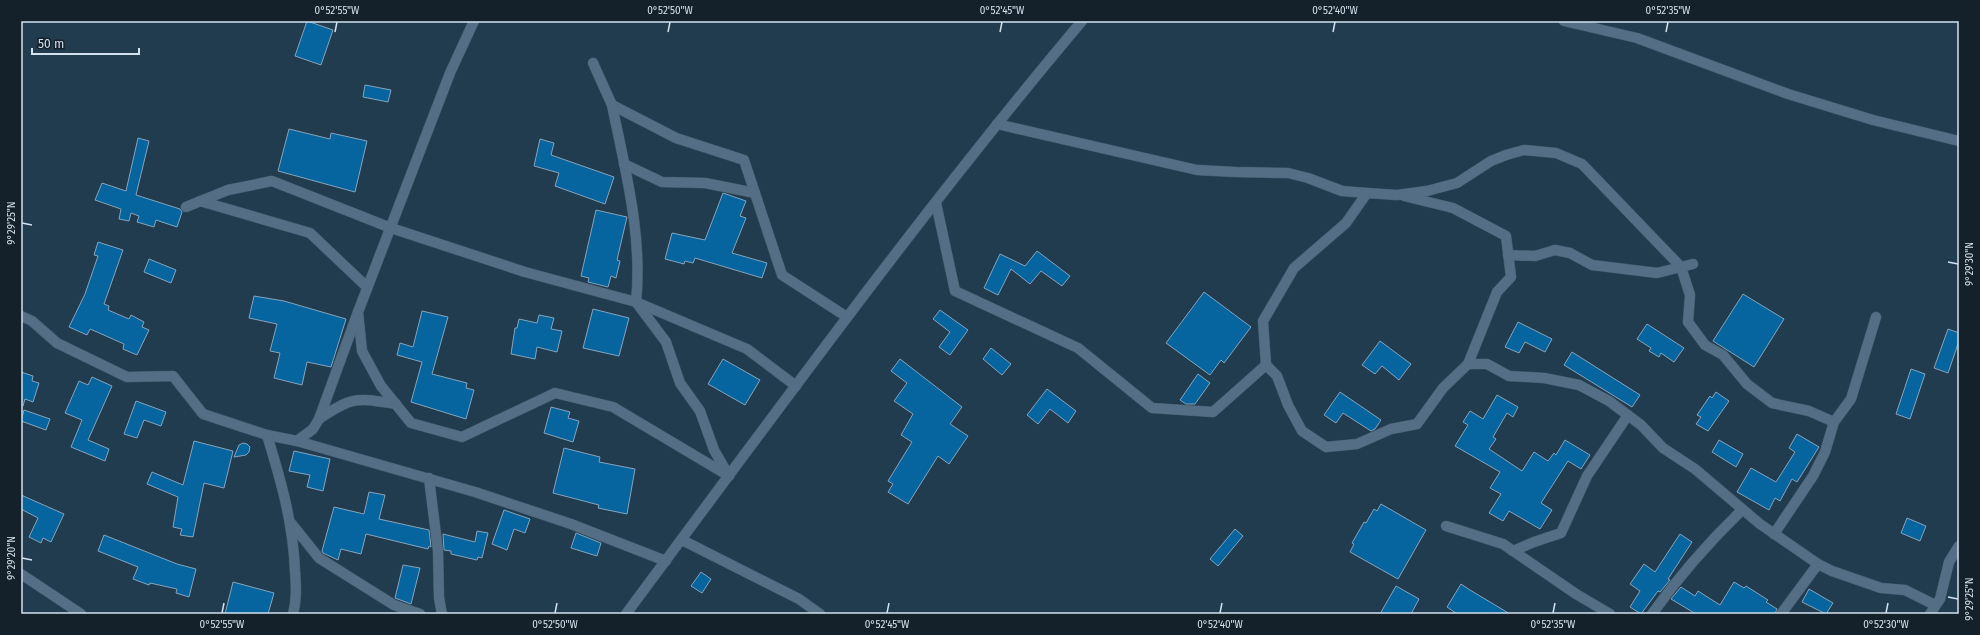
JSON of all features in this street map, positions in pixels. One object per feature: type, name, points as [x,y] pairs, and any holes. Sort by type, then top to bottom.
[{"type":"street","points":[[297,441],[313,429],[319,419],[358,312],[450,73],[474,21]]},
{"type":"street","points":[[626,614],[847,317],[1022,91],[1081,21]]},
{"type":"street","points":[[1564,21],[1637,38],[1788,94],[1873,120],[1959,141]]},
{"type":"street","points":[[593,63],[612,105],[630,188],[639,274],[636,302],[666,342],[680,383],[700,411],[714,450],[729,476]]},
{"type":"street","points":[[612,105],[676,138],[744,160],[782,275],[847,317]]},
{"type":"street","points":[[997,124],[1197,170],[1288,173],[1308,178],[1342,191],[1367,193],[1397,194],[1427,191],[1457,183],[1491,161],[1506,155],[1524,150],[1556,153],[1582,164],[1681,267],[1690,295],[1688,322],[1705,345],[1723,355],[1746,384],[1772,403],[1809,411],[1834,422]]},
{"type":"street","points":[[624,164],[662,182],[705,183],[755,193]]},
{"type":"street","points":[[186,208],[228,190],[272,181],[391,228],[525,272],[636,302],[747,349],[796,386]]},
{"type":"street","points":[[1367,193],[1346,223],[1294,268],[1263,321],[1266,365],[1277,376],[1288,405],[1302,431],[1326,447],[1357,444],[1391,429],[1417,424],[1443,388],[1468,364],[1497,292],[1511,277],[1506,236],[1453,208],[1397,194]]},
{"type":"street","points":[[200,201],[310,233],[368,287]]},
{"type":"street","points":[[936,203],[955,291],[1078,348],[1152,408],[1213,412],[1266,365]]},
{"type":"street","points":[[1508,255],[1535,256],[1555,250],[1570,253],[1592,265],[1658,273],[1693,264]]},
{"type":"street","points":[[358,312],[362,351],[381,386],[411,423],[462,437],[555,393],[613,407],[729,476]]},
{"type":"street","points":[[21,316],[32,321],[57,343],[127,377],[173,376],[203,414],[267,435],[297,441],[429,478],[571,524],[666,561]]},
{"type":"street","points":[[1774,534],[1813,476],[1825,452],[1834,422],[1851,399],[1876,317]]},
{"type":"street","points":[[1468,364],[1487,364],[1509,376],[1544,378],[1579,385],[1609,400],[1664,448],[1695,469],[1720,489],[1742,510],[1818,564],[1832,571],[1881,588],[1905,590],[1932,610],[1940,599],[1949,562],[1959,546]]},
{"type":"street","points":[[319,419],[342,403],[362,398],[396,404]]},
{"type":"street","points":[[1513,551],[1561,533],[1587,476],[1628,415]]},
{"type":"street","points":[[267,435],[285,494],[291,523],[296,601],[293,614]]},
{"type":"street","points":[[429,478],[438,551],[439,598],[442,614]]},
{"type":"street","points":[[1652,614],[1674,584],[1709,542],[1742,510]]},
{"type":"street","points":[[291,523],[319,558],[394,605],[420,614]]},
{"type":"street","points":[[1446,526],[1503,544],[1576,594],[1610,614]]},
{"type":"street","points":[[682,540],[799,599],[820,614]]},
{"type":"street","points":[[1781,614],[1818,564]]},
{"type":"street","points":[[21,574],[81,614]]},
{"type":"building","points":[[307,21],[333,30],[321,65],[295,56]]},
{"type":"building","points":[[365,85],[391,90],[388,102],[363,97]]},
{"type":"building","points":[[289,129],[330,139],[331,133],[367,141],[355,192],[278,171]]},
{"type":"building","points":[[138,138],[149,141],[136,195],[180,209],[182,212],[177,227],[156,220],[154,227],[137,222],[139,216],[131,213],[129,221],[119,219],[121,209],[95,200],[102,183],[126,191]]},
{"type":"building","points":[[540,139],[554,143],[551,155],[614,177],[605,204],[555,186],[559,173],[534,166]]},
{"type":"building","points":[[723,193],[746,201],[740,216],[746,218],[732,253],[767,263],[762,278],[695,258],[693,263],[685,261],[684,264],[665,259],[672,233],[705,240]]},
{"type":"building","points":[[596,210],[627,217],[617,260],[620,261],[616,278],[611,276],[608,287],[588,282],[589,278],[581,276]]},
{"type":"building","points":[[98,242],[123,250],[104,304],[109,306],[108,310],[129,319],[131,315],[144,322],[142,327],[149,330],[137,355],[123,349],[124,344],[90,329],[87,335],[69,327],[85,294],[98,256],[94,255]]},
{"type":"building","points":[[1037,251],[1070,276],[1062,286],[1041,271],[1030,284],[1011,269],[998,295],[984,288],[1000,254],[1025,266]]},
{"type":"building","points":[[149,259],[176,270],[171,283],[144,272]]},
{"type":"building","points":[[1204,292],[1251,327],[1224,363],[1221,360],[1210,375],[1166,343]]},
{"type":"building","points":[[1743,294],[1784,319],[1754,367],[1713,341]]},
{"type":"building","points":[[254,296],[284,301],[346,319],[331,367],[307,362],[302,385],[274,378],[280,353],[270,351],[277,324],[249,318]]},
{"type":"building","points":[[593,309],[629,318],[619,356],[583,348]]},
{"type":"building","points":[[940,310],[968,330],[950,355],[939,347],[950,332],[933,319]]},
{"type":"building","points":[[422,311],[448,317],[432,374],[467,383],[466,388],[474,390],[466,419],[411,402],[422,362],[397,355],[400,343],[413,347]]},
{"type":"building","points":[[539,315],[554,318],[551,329],[562,331],[557,352],[537,347],[535,359],[511,354],[515,328],[517,328],[519,319],[537,323]]},
{"type":"building","points":[[1518,322],[1552,339],[1545,352],[1525,342],[1519,353],[1505,347]]},
{"type":"building","points":[[1647,324],[1684,348],[1674,362],[1661,353],[1659,357],[1649,351],[1651,348],[1637,339]]},
{"type":"building","points":[[1948,329],[1959,333],[1959,341],[1948,373],[1934,368]]},
{"type":"building","points":[[1380,341],[1411,364],[1399,380],[1382,366],[1375,374],[1362,365]]},
{"type":"building","points":[[991,348],[1011,364],[1002,375],[983,359]]},
{"type":"building","points":[[1572,352],[1640,395],[1632,407],[1564,365]]},
{"type":"building","points":[[723,359],[760,380],[745,405],[708,384]]},
{"type":"building","points":[[900,359],[962,407],[950,424],[968,436],[949,464],[938,456],[908,504],[888,492],[893,484],[888,481],[912,442],[901,435],[913,414],[894,401],[907,383],[891,371]]},
{"type":"building","points":[[1911,369],[1925,374],[1910,419],[1896,414]]},
{"type":"building","points":[[21,372],[33,376],[32,381],[39,383],[33,402],[25,399],[23,406],[21,406]]},
{"type":"building","points":[[1198,374],[1210,383],[1195,404],[1186,404],[1180,400]]},
{"type":"building","points":[[92,377],[112,386],[88,440],[109,449],[105,461],[71,447],[82,420],[65,413],[79,381],[88,385]]},
{"type":"building","points":[[1047,389],[1076,411],[1068,423],[1050,409],[1038,424],[1027,415]]},
{"type":"building","points":[[1340,392],[1381,420],[1375,429],[1371,431],[1343,413],[1336,423],[1324,415]]},
{"type":"building","points":[[1716,392],[1729,401],[1708,431],[1696,424],[1701,417],[1697,415],[1710,396],[1712,398]]},
{"type":"building","points":[[1497,395],[1518,407],[1513,417],[1507,413],[1493,437],[1496,439],[1489,449],[1522,471],[1534,452],[1548,461],[1554,453],[1556,455],[1565,440],[1590,455],[1581,469],[1568,461],[1541,503],[1552,510],[1540,529],[1509,511],[1503,521],[1489,513],[1501,494],[1490,488],[1500,472],[1455,446],[1468,425],[1463,422],[1470,411],[1483,419]]},
{"type":"building","points":[[136,401],[166,412],[161,426],[144,420],[137,438],[124,434]]},
{"type":"building","points":[[551,407],[570,412],[568,418],[579,421],[573,442],[544,433]]},
{"type":"building","points":[[24,410],[50,419],[46,430],[21,421]]},
{"type":"building","points":[[1797,434],[1819,447],[1797,482],[1792,479],[1780,501],[1775,498],[1769,510],[1737,492],[1751,468],[1776,482],[1795,452],[1789,448]]},
{"type":"building","points":[[1719,440],[1743,454],[1736,467],[1712,452]]},
{"type":"building","points":[[194,441],[233,451],[224,488],[204,483],[193,537],[180,535],[182,529],[173,527],[178,497],[147,484],[152,472],[183,485]]},
{"type":"building","points":[[243,443],[250,447],[249,452],[246,455],[234,457],[239,445]]},
{"type":"building","points":[[564,448],[600,457],[599,462],[635,469],[627,514],[598,508],[599,505],[553,493]]},
{"type":"building","points":[[294,451],[330,459],[323,491],[307,487],[310,475],[289,471]]},
{"type":"building","points":[[369,492],[385,495],[379,519],[429,530],[431,547],[429,546],[428,549],[366,534],[361,554],[341,549],[338,560],[323,553],[322,551],[334,507],[364,514]]},
{"type":"building","points":[[21,495],[64,514],[51,542],[43,538],[41,543],[29,537],[38,518],[21,509]]},
{"type":"building","points":[[1381,504],[1426,530],[1398,579],[1350,552],[1354,544],[1352,543],[1364,522],[1366,523],[1374,509],[1377,511]]},
{"type":"building","points":[[504,510],[530,519],[525,533],[514,529],[507,550],[492,544]]},
{"type":"building","points":[[1907,518],[1926,526],[1920,541],[1901,533]]},
{"type":"building","points":[[1235,529],[1243,536],[1218,566],[1210,559]]},
{"type":"building","points":[[477,531],[488,533],[482,558],[478,557],[477,560],[451,554],[451,551],[444,550],[443,534],[475,542]]},
{"type":"building","points":[[576,533],[601,543],[597,556],[571,548]]},
{"type":"building","points":[[1680,534],[1692,542],[1668,579],[1670,580],[1660,592],[1658,591],[1641,614],[1630,607],[1640,591],[1630,584],[1644,564],[1655,572]]},
{"type":"building","points":[[104,535],[177,564],[196,569],[189,597],[176,593],[177,589],[150,583],[149,585],[133,579],[138,567],[98,551]]},
{"type":"building","points":[[403,565],[420,568],[411,604],[395,598]]},
{"type":"building","points":[[701,572],[711,579],[702,593],[691,586]]},
{"type":"building","points":[[233,582],[274,593],[268,614],[225,614]]},
{"type":"building","points":[[1734,582],[1744,588],[1746,586],[1768,600],[1766,602],[1777,609],[1775,614],[1696,614],[1671,599],[1681,587],[1695,596],[1698,591],[1720,605]]},
{"type":"building","points":[[1461,584],[1510,614],[1457,614],[1447,607]]},
{"type":"building","points":[[1396,586],[1419,599],[1411,614],[1380,614]]},
{"type":"building","points":[[1809,589],[1833,603],[1826,614],[1802,602]]}]
